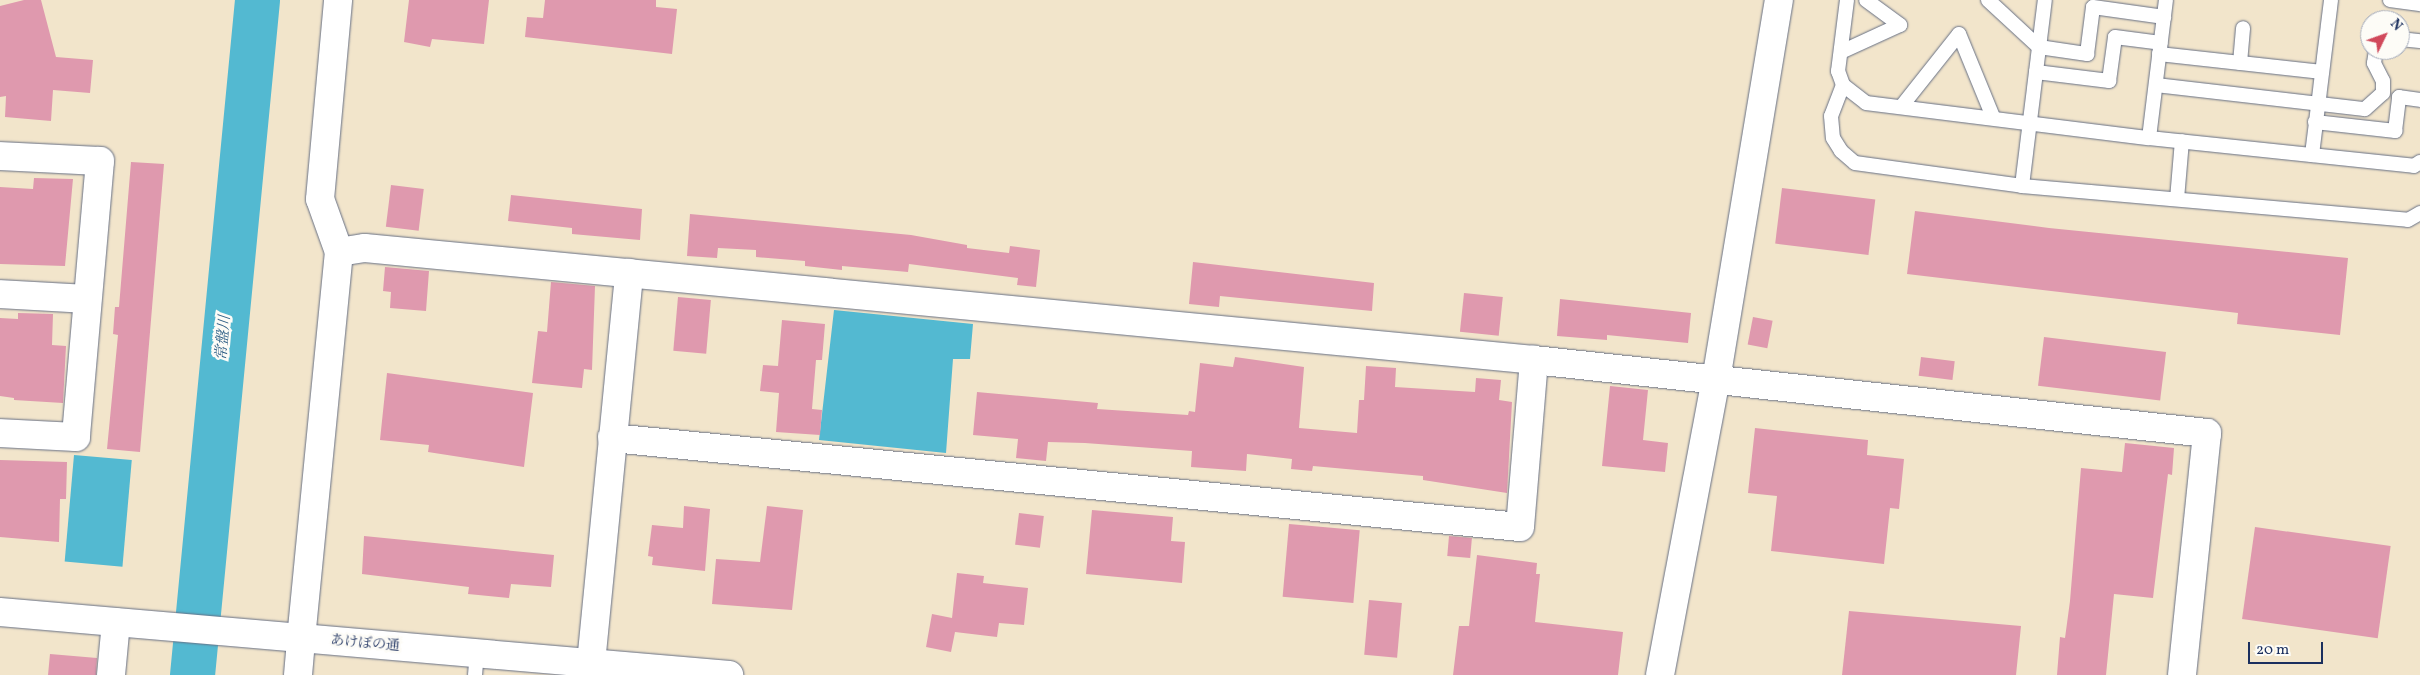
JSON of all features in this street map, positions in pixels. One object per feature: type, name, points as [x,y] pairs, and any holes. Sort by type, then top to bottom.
[{"type":"street","points":[[298,675],[339,252],[320,200],[338,0]]},
{"type":"street","points":[[1660,675],[1716,380],[1778,0]]},
{"type":"street","points":[[0,156],[100,161],[76,437],[0,433]]},
{"type":"street","points":[[339,252],[364,248],[1534,360],[2207,433],[2182,675]]},
{"type":"street","points":[[591,663],[629,273]]},
{"type":"street","points":[[0,294],[87,299]]},
{"type":"street","points":[[612,438],[1520,526],[1534,360]]},
{"type":"street","name":"あけぼの通","points":[[0,612],[301,639],[476,664],[591,663],[729,675]]},
{"type":"street","points":[[111,675],[128,624]]},
{"type":"lane","points":[[1847,0],[1838,71],[1843,85],[1866,103],[2030,121],[2149,138],[2414,166],[2420,162]]},
{"type":"lane","points":[[1840,52],[1900,25],[1866,0]]},
{"type":"lane","points":[[2022,186],[2045,0]]},
{"type":"lane","points":[[2149,138],[2166,0]]},
{"type":"lane","points":[[2312,155],[2331,0]]},
{"type":"lane","points":[[2390,0],[2420,4]]},
{"type":"lane","points":[[1992,1],[2039,47],[2087,54],[2093,7],[2164,18]]},
{"type":"lane","points":[[2240,63],[2243,28]]},
{"type":"lane","points":[[1901,107],[1959,34],[1992,117]]},
{"type":"lane","points":[[2036,72],[2109,82],[2115,37],[2160,48],[2240,63],[2322,72]]},
{"type":"lane","points":[[2156,85],[2365,109],[2377,101],[2383,93],[2383,81],[2374,63],[2374,60]]},
{"type":"lane","points":[[1843,85],[1831,116],[1833,138],[1841,151],[1855,163],[2022,186],[2177,200],[2408,220],[2420,213]]},
{"type":"lane","points":[[2316,122],[2395,131],[2399,97],[2420,100]]},
{"type":"lane","points":[[2177,200],[2182,141]]},
{"type":"water","points":[[834,310],[973,324],[970,359],[953,359],[946,453],[819,440]]},
{"type":"water","points":[[74,455],[132,460],[122,567],[65,562]]},
{"type":"building","points":[[24,0],[41,0],[56,57],[93,60],[90,93],[53,90],[51,121],[5,117],[6,96],[0,97],[0,6]]},
{"type":"building","points":[[409,0],[489,0],[484,44],[432,39],[430,47],[404,42]]},
{"type":"building","points":[[545,0],[656,0],[656,7],[677,9],[672,54],[525,37],[527,17],[543,18]]},
{"type":"building","points":[[131,162],[164,164],[140,452],[107,449],[118,335],[113,334],[115,307],[119,307]]},
{"type":"building","points":[[34,178],[73,179],[65,266],[0,264],[0,187],[33,189]]},
{"type":"building","points":[[391,185],[424,189],[419,231],[386,227]]},
{"type":"building","points":[[1782,188],[1875,199],[1868,255],[1775,244]]},
{"type":"building","points":[[511,195],[642,209],[640,240],[572,234],[572,228],[508,221]]},
{"type":"building","points":[[1915,211],[2049,228],[2348,258],[2340,335],[2237,324],[2238,313],[1907,274]]},
{"type":"building","points":[[690,214],[911,235],[967,245],[967,248],[1009,253],[1010,246],[1040,250],[1036,287],[1017,285],[1018,278],[909,264],[908,272],[842,266],[842,270],[805,266],[805,261],[756,257],[756,250],[718,248],[717,258],[687,256]]},
{"type":"building","points":[[1193,262],[1374,283],[1372,311],[1220,296],[1219,307],[1189,304]]},
{"type":"building","points":[[385,267],[429,271],[426,311],[390,308],[391,292],[383,291]]},
{"type":"building","points":[[551,282],[595,286],[592,370],[584,369],[582,388],[532,383],[538,331],[547,332]]},
{"type":"building","points":[[1464,293],[1503,297],[1499,336],[1460,332]]},
{"type":"building","points":[[678,297],[711,300],[706,354],[673,351]]},
{"type":"building","points":[[1560,299],[1691,313],[1688,343],[1607,335],[1607,340],[1557,336]]},
{"type":"building","points":[[18,313],[53,314],[52,345],[66,346],[63,403],[14,400],[14,398],[0,396],[0,318],[18,319]]},
{"type":"building","points":[[1753,317],[1773,321],[1767,348],[1748,344]]},
{"type":"building","points":[[782,320],[825,324],[822,360],[816,360],[812,409],[822,410],[820,435],[776,432],[779,393],[760,391],[763,365],[778,366]]},
{"type":"building","points":[[2044,337],[2166,352],[2160,401],[2038,386]]},
{"type":"building","points":[[1235,357],[1304,367],[1299,428],[1357,433],[1359,400],[1364,400],[1366,366],[1396,368],[1395,387],[1475,392],[1476,378],[1501,380],[1499,400],[1512,402],[1507,493],[1423,480],[1423,476],[1313,466],[1312,471],[1291,469],[1292,459],[1247,454],[1246,471],[1191,467],[1192,451],[1085,443],[1048,442],[1046,461],[1016,458],[1018,439],[973,435],[977,392],[1098,403],[1097,409],[1188,415],[1189,411],[1195,412],[1200,363],[1233,367]]},
{"type":"building","points":[[1921,357],[1955,361],[1952,380],[1919,376]]},
{"type":"building","points":[[387,373],[533,393],[524,467],[428,452],[429,445],[380,440]]},
{"type":"building","points":[[1610,386],[1648,390],[1643,440],[1668,443],[1665,472],[1602,466]]},
{"type":"building","points":[[1755,428],[1868,440],[1867,455],[1904,459],[1899,509],[1890,508],[1884,564],[1771,551],[1777,496],[1748,493]]},
{"type":"building","points":[[2125,443],[2174,448],[2172,475],[2168,474],[2153,598],[2114,594],[2106,675],[2057,675],[2060,637],[2065,638],[2070,601],[2081,468],[2122,472]]},
{"type":"building","points":[[0,460],[67,462],[66,499],[60,499],[59,542],[0,537]]},
{"type":"building","points":[[684,506],[710,509],[705,571],[652,565],[653,557],[648,556],[652,525],[683,528]]},
{"type":"building","points":[[767,506],[803,510],[792,610],[712,604],[716,559],[760,562]]},
{"type":"building","points":[[1092,510],[1173,517],[1171,541],[1185,542],[1182,583],[1086,574]]},
{"type":"building","points":[[1019,513],[1044,516],[1040,548],[1015,545]]},
{"type":"building","points":[[1289,524],[1360,530],[1353,603],[1283,597]]},
{"type":"building","points":[[2255,527],[2391,546],[2378,638],[2242,619]]},
{"type":"building","points":[[364,536],[554,555],[551,587],[511,584],[509,598],[468,594],[469,587],[362,574]]},
{"type":"building","points":[[1449,536],[1472,538],[1470,558],[1447,556]]},
{"type":"building","points":[[1477,555],[1537,563],[1536,574],[1540,574],[1535,622],[1623,632],[1618,675],[1453,675],[1459,626],[1469,626]]},
{"type":"building","points":[[957,573],[984,576],[983,583],[1028,588],[1024,625],[999,623],[997,637],[955,632],[951,652],[926,647],[932,614],[952,618]]},
{"type":"building","points":[[1369,600],[1402,603],[1397,658],[1364,655]]},
{"type":"building","points":[[1849,611],[2021,626],[2016,675],[1842,675]]},
{"type":"building","points":[[50,654],[97,658],[96,675],[48,675]]},
{"type":"waterway","name":"常盤川","points":[[192,675],[257,0]]}]
